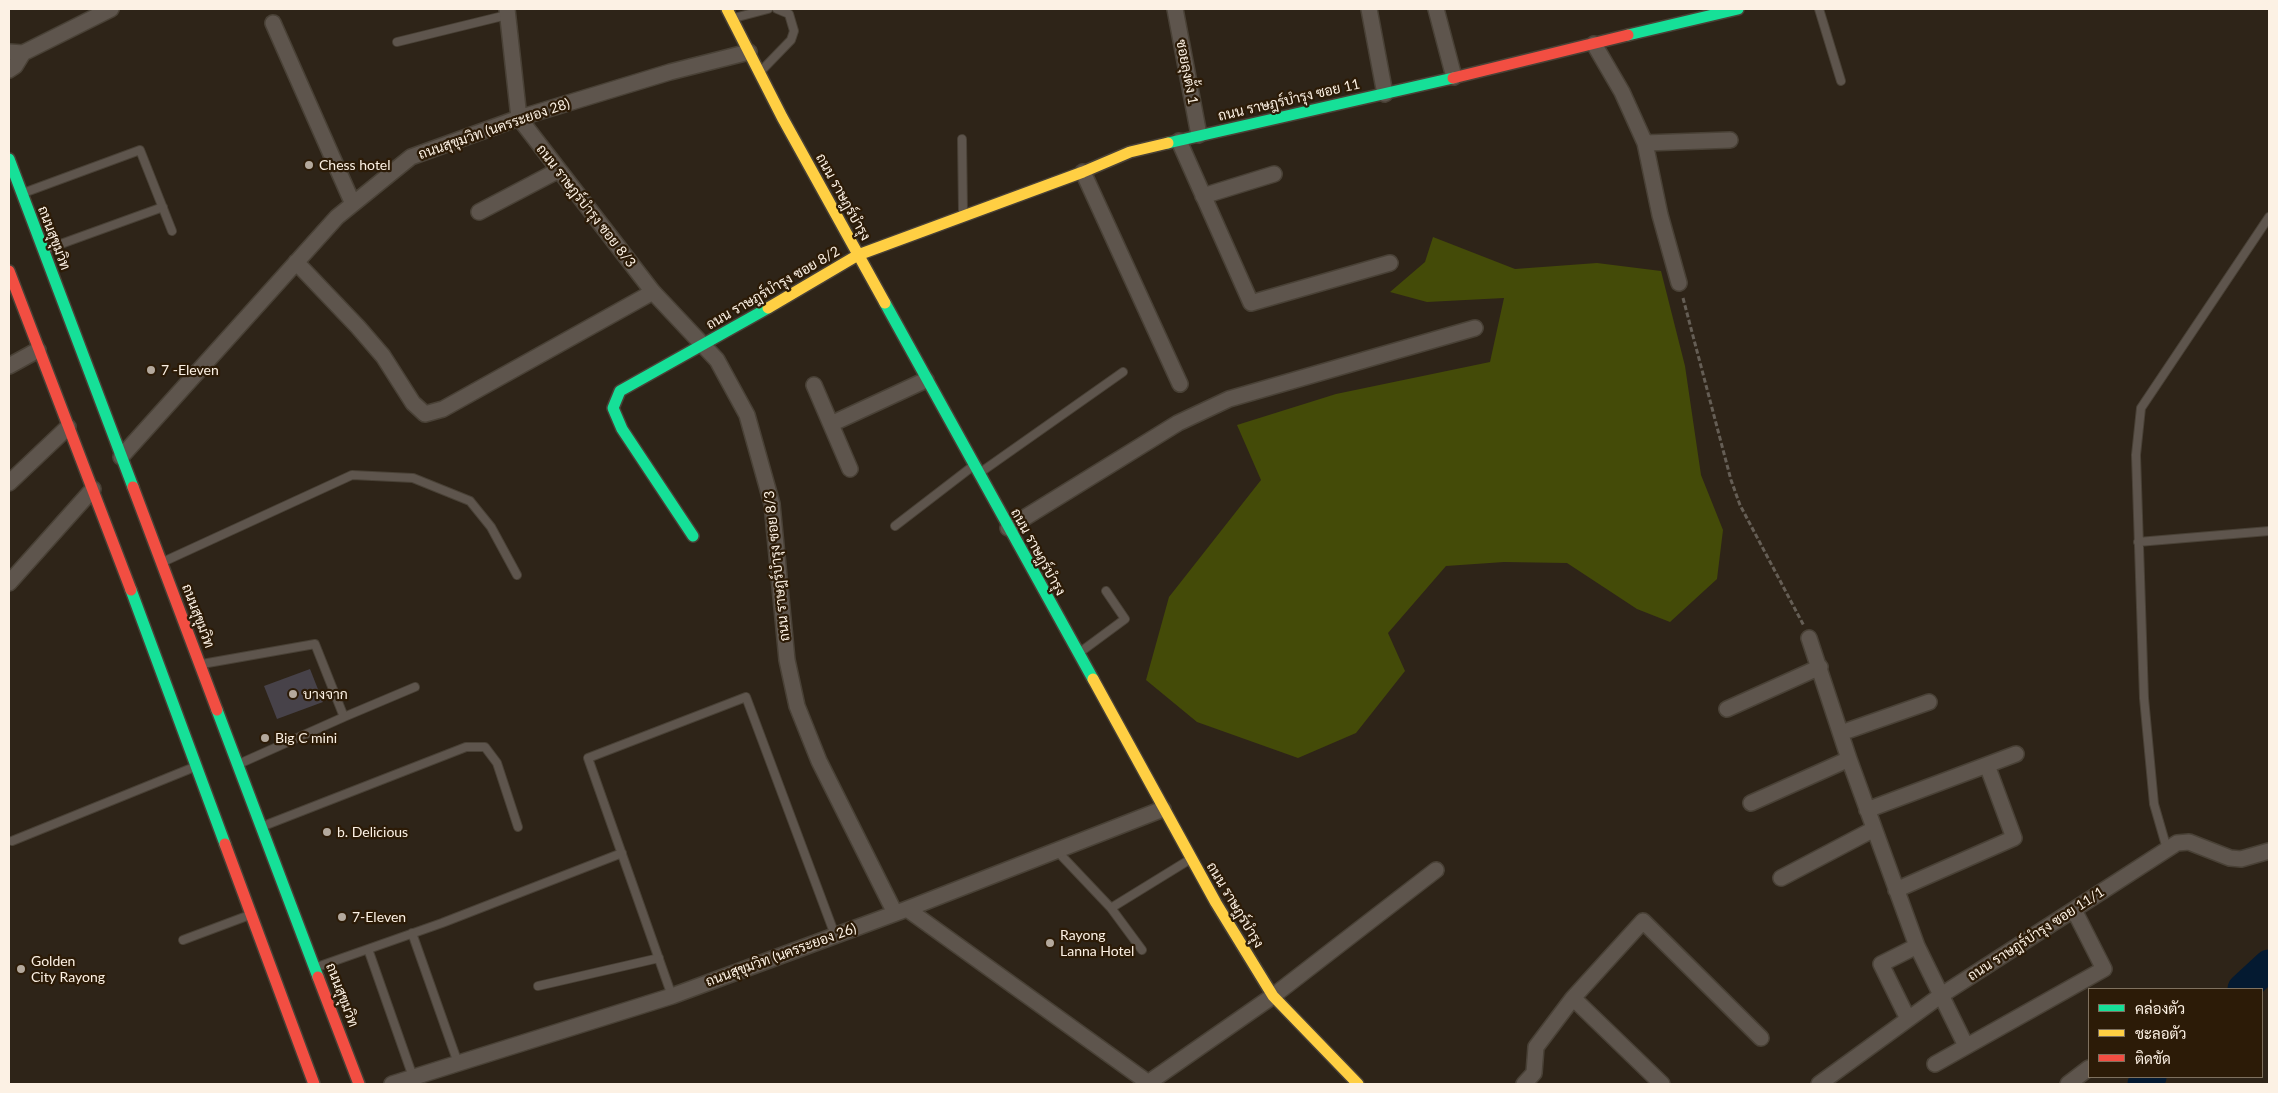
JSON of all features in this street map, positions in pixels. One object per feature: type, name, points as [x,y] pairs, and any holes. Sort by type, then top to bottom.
[{"type":"street","points":[[9,70],[15,66],[16,53],[110,9]]},
{"type":"street","name":"ซอยลุงตั้ง 1","points":[[1175,9],[1199,136]]},
{"type":"street","points":[[1369,9],[1385,94]]},
{"type":"street","points":[[1436,9],[1454,77]]},
{"type":"street","name":"ถนน ราษฎร์บำรุง ซอย 11","points":[[858,256],[1083,172],[1130,152],[1385,94],[1738,9]]},
{"type":"street","points":[[507,12],[519,118]]},
{"type":"street","name":"ถนน ราษฎร์บำรุง","points":[[730,14],[858,256],[1191,859],[1273,996],[1358,1084]]},
{"type":"street","points":[[273,24],[353,204]]},
{"type":"street","points":[[1594,44],[1622,92],[1645,143],[1660,215],[1679,283]]},
{"type":"street","name":"ถนนสุขุมวิท (นครระยอง 28)","points":[[121,457],[337,217],[411,157],[519,118],[670,72],[749,52]]},
{"type":"street","name":"ถนน ราษฎร์บำรุง ซอย 8/3","points":[[519,118],[653,292],[717,360],[740,401],[765,474],[772,504],[787,660],[797,706],[819,760],[901,911]]},
{"type":"street","points":[[1179,140],[1251,303],[1390,263]]},
{"type":"street","points":[[1645,143],[1730,140]]},
{"type":"street","name":"ถนนสุขุมวิท","points":[[9,159],[360,1084]]},
{"type":"street","points":[[479,212],[559,170]]},
{"type":"street","points":[[1083,172],[1180,384]]},
{"type":"street","points":[[1203,196],[1274,174]]},
{"type":"street","name":"ถนน ราษฎร์บำรุง ซอย 8/2","points":[[693,536],[622,428],[613,408],[620,391],[703,346],[858,256]]},
{"type":"street","points":[[296,262],[383,356],[413,403],[425,414],[443,409],[653,292]]},
{"type":"street","points":[[9,271],[93,489],[314,1084]]},
{"type":"street","points":[[1008,528],[1178,423],[1229,399],[1475,328]]},
{"type":"street","points":[[9,366],[38,350]]},
{"type":"street","points":[[831,424],[926,380]]},
{"type":"street","points":[[814,385],[850,469]]},
{"type":"street","points":[[9,483],[68,427]]},
{"type":"street","points":[[9,583],[93,489]]},
{"type":"street","points":[[1809,638],[1849,759],[1917,946],[1966,1046]]},
{"type":"street","points":[[1727,709],[1820,667]]},
{"type":"street","points":[[1841,733],[1929,702]]},
{"type":"street","points":[[1867,810],[2016,754]]},
{"type":"street","points":[[1752,803],[1849,759]]},
{"type":"street","points":[[1896,890],[2014,838],[1987,765]]},
{"type":"street","name":"ถนนสุขุมวิท (นครระยอง 26)","points":[[392,1084],[672,996],[1057,852],[1163,809]]},
{"type":"street","points":[[1781,878],[1874,829]]},
{"type":"street","name":"ถนน ราษฎร์บำรุง ซอย 11/1","points":[[1819,1084],[1940,996],[2177,843],[2188,842],[2230,858],[2241,859],[2269,851]]},
{"type":"street","points":[[901,911],[1149,1083],[1273,996],[1436,870]]},
{"type":"street","points":[[1935,1064],[2104,969],[2074,910]]},
{"type":"street","points":[[1524,1084],[1534,1073],[1536,1047],[1573,998],[1643,921],[1760,1038]]},
{"type":"street","points":[[1908,1019],[1881,964],[1917,946]]},
{"type":"street","points":[[1573,998],[1662,1084]]},
{"type":"street","points":[[2068,1084],[2088,1069]]},
{"type":"lane","points":[[730,14],[768,9]]},
{"type":"lane","points":[[760,72],[791,40],[794,31],[789,14],[778,9]]},
{"type":"lane","points":[[1819,9],[1841,81]]},
{"type":"lane","points":[[397,42],[507,12]]},
{"type":"lane","points":[[962,139],[964,216]]},
{"type":"lane","points":[[22,193],[140,150],[172,231]]},
{"type":"lane","points":[[43,251],[163,207]]},
{"type":"lane","points":[[2167,849],[2154,804],[2144,698],[2136,454],[2141,408],[2269,217]]},
{"type":"lane","points":[[895,526],[1122,372]]},
{"type":"lane","points":[[161,563],[352,475],[413,478],[470,501],[491,527],[517,575]]},
{"type":"lane","points":[[2138,542],[2269,531]]},
{"type":"lane","points":[[1077,654],[1125,619],[1106,591]]},
{"type":"lane","points":[[200,664],[315,644],[344,717]]},
{"type":"lane","points":[[238,764],[415,687]]},
{"type":"lane","points":[[672,996],[588,758],[746,697],[834,935]]},
{"type":"lane","points":[[262,827],[466,746],[485,747],[497,763],[518,826]]},
{"type":"lane","points":[[12,840],[196,766]]},
{"type":"lane","points":[[1057,852],[1111,908],[1142,950]]},
{"type":"lane","points":[[315,968],[622,854]]},
{"type":"lane","points":[[1111,908],[1191,859]]},
{"type":"lane","points":[[184,940],[251,914]]},
{"type":"lane","points":[[412,933],[458,1063]]},
{"type":"lane","points":[[368,949],[413,1077]]},
{"type":"lane","points":[[538,986],[659,958]]},
{"type":"path","points":[[1679,283],[1740,505],[1801,619],[1809,638]]},
{"type":"green space","points":[[1433,237],[1515,269],[1597,263],[1661,271],[1685,366],[1701,475],[1723,530],[1717,579],[1670,622],[1637,609],[1567,563],[1504,562],[1446,566],[1388,633],[1405,671],[1356,733],[1298,758],[1197,722],[1146,680],[1169,597],[1261,480],[1237,425],[1336,394],[1490,362],[1504,298],[1427,302],[1390,292],[1425,262]]},
{"type":"building","name":"บางจาก","points":[[310,669],[323,702],[277,719],[264,686]]},
{"type":"waterway","points":[[2244,988],[2269,965]]},
{"type":"waterway","points":[[2143,1084],[2150,1078]]},
{"type":"traffic: fast","points":[[1628,35],[1738,9]]},
{"type":"traffic: fast","points":[[1168,143],[1453,78]]},
{"type":"traffic: fast","points":[[9,159],[133,487]]},
{"type":"traffic: fast","points":[[885,303],[1093,679]]},
{"type":"traffic: fast","points":[[693,536],[622,429],[613,408],[620,391],[768,308]]},
{"type":"traffic: fast","points":[[131,590],[225,844]]},
{"type":"traffic: fast","points":[[217,710],[318,977]]},
{"type":"traffic: slow","points":[[727,9],[782,117],[885,303]]},
{"type":"traffic: slow","points":[[768,308],[858,255],[1083,172],[1130,152],[1168,143]]},
{"type":"traffic: slow","points":[[1093,679],[1216,903],[1273,996],[1358,1084]]},
{"type":"traffic: jam","points":[[1453,78],[1628,35]]},
{"type":"traffic: jam","points":[[9,271],[131,590]]},
{"type":"traffic: jam","points":[[133,487],[217,710]]},
{"type":"traffic: jam","points":[[225,844],[314,1084]]},
{"type":"traffic: jam","points":[[318,977],[359,1084]]},
{"type":"place","name":"Chess hotel","points":[[309,165]]},
{"type":"place","name":"7 -Eleven","points":[[151,370]]},
{"type":"place","name":"บางจาก","points":[[293,694]]},
{"type":"place","name":"Big C mini","points":[[265,738]]},
{"type":"place","name":"b. Delicious","points":[[327,832]]},
{"type":"place","name":"7-Eleven","points":[[342,917]]},
{"type":"place","name":"Rayong Lanna Hotel","points":[[1050,943]]},
{"type":"place","name":"Golden City Rayong","points":[[21,969]]}]
